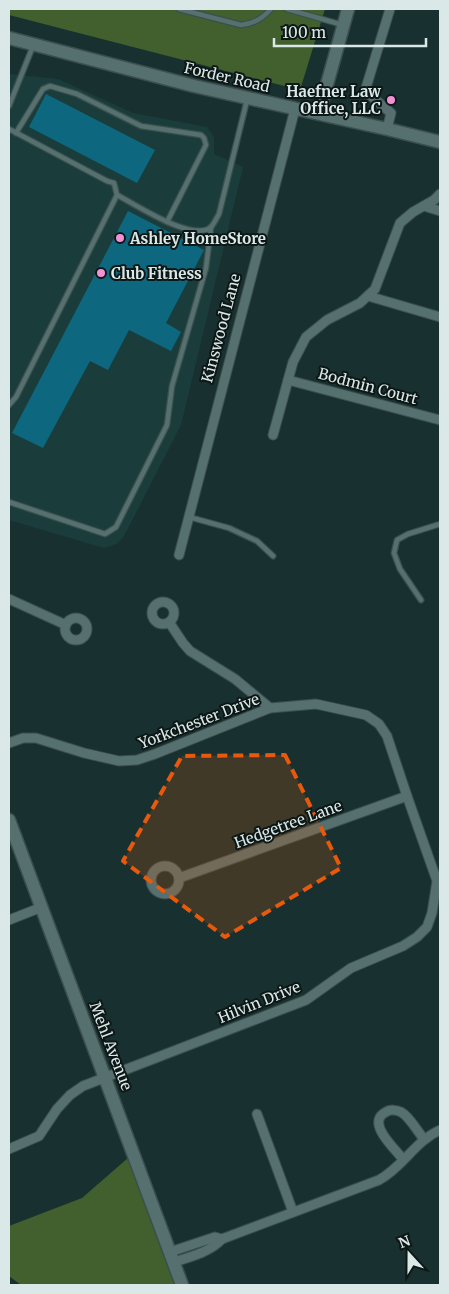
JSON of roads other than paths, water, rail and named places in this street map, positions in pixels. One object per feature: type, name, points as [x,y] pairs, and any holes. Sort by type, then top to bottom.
[{"type":"street","points":[[319,113],[348,9]]},
{"type":"street","points":[[387,129],[391,113],[365,91],[390,9]]},
{"type":"street","name":"Forder Road","points":[[9,38],[163,79],[440,142]]},
{"type":"street","name":"Kinswood Lane","points":[[179,556],[295,109]]},
{"type":"street","points":[[273,435],[293,362],[306,337],[327,320],[360,303],[375,289],[400,223],[440,194]]},
{"type":"street","points":[[424,206],[440,211]]},
{"type":"street","points":[[368,296],[440,318]]},
{"type":"street","name":"Bodmin Court","points":[[288,380],[440,420]]},
{"type":"street","points":[[9,599],[66,625]]},
{"type":"street","points":[[169,622],[190,651],[235,679],[270,708]]},
{"type":"street","name":"Yorkchester Drive","points":[[9,743],[23,738],[36,738],[84,753],[119,761],[137,760],[270,708],[316,704],[366,716],[379,724],[387,736],[406,796],[437,881],[432,913]]},
{"type":"street","name":"Hedgetree Lane","points":[[178,878],[406,796]]},
{"type":"street","name":"Mehl Avenue","points":[[9,820],[182,1285]]},
{"type":"street","points":[[9,920],[42,908]]},
{"type":"street","name":"Hilvin Drive","points":[[9,1149],[40,1136],[57,1109],[70,1095],[83,1086],[306,1000],[351,968],[403,946],[417,937],[426,927],[432,913]]},
{"type":"street","points":[[403,1159],[382,1134],[378,1126],[379,1119],[386,1111],[396,1110],[402,1112],[424,1139]]},
{"type":"street","points":[[257,1114],[293,1212]]},
{"type":"street","points":[[172,1257],[202,1252],[222,1239],[379,1180],[388,1175],[424,1139],[440,1130]]},
{"type":"lane","points":[[179,9],[241,25],[251,24],[271,9]]},
{"type":"lane","points":[[287,9],[344,25]]},
{"type":"lane","points":[[9,106],[34,44]]},
{"type":"lane","points":[[16,133],[43,89],[50,86],[77,94],[141,126],[201,135],[206,145],[167,222]]},
{"type":"lane","points":[[9,502],[105,534],[116,527],[167,425],[172,386],[206,268],[211,227],[219,214],[248,98]]},
{"type":"lane","points":[[9,129],[114,183],[117,195],[16,397],[9,404]]},
{"type":"lane","points":[[117,195],[182,229],[202,231],[211,227]]},
{"type":"lane","points":[[9,393],[16,397]]},
{"type":"lane","points":[[189,517],[229,528],[257,540],[273,556]]},
{"type":"lane","points":[[421,600],[400,569],[394,553],[397,540],[408,534],[440,524]]},
{"type":"place","name":"Haefner Law Office, LLC","points":[[391,100]]},
{"type":"place","name":"Ashley HomeStore","points":[[120,238]]},
{"type":"place","name":"Club Fitness","points":[[101,273]]}]
